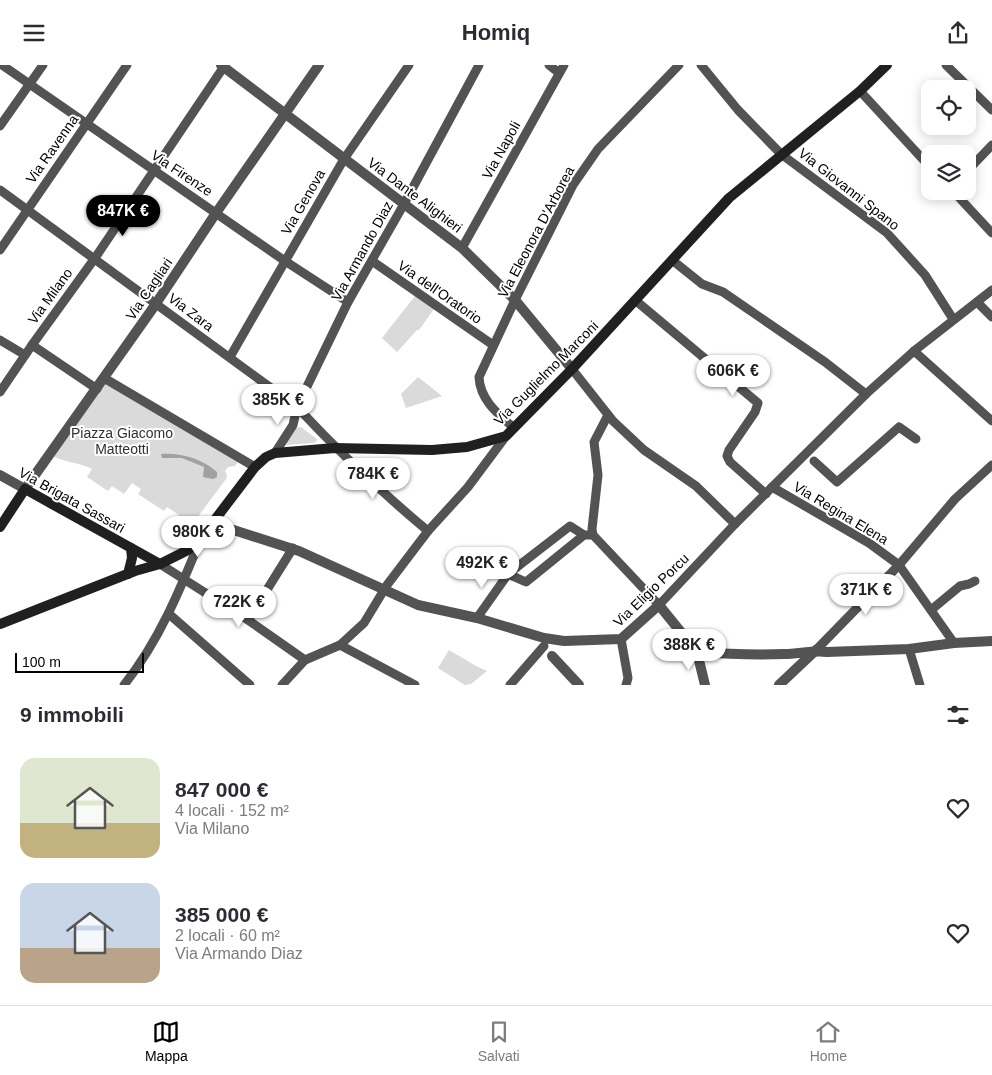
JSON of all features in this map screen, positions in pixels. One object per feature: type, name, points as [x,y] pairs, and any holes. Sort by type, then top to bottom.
[{"type":"main road","name":"Via Guglielmo Marconi","points":[[275,453],[335,448],[432,449],[467,447],[506,436],[572,369],[728,198],[860,91],[887,65]]},
{"type":"main road","points":[[0,624],[128,574],[160,565],[188,550],[202,538],[255,467],[266,457],[275,453]]},
{"type":"main road","name":"Via Cagliari","points":[[0,527],[25,489]]},
{"type":"main road","name":"Via Brigata Sassari","points":[[25,489],[160,565]]},
{"type":"main road","name":"Via Brigata Sassari","points":[[128,574],[132,558],[131,548]]},
{"type":"street","name":"Via Firenze","points":[[2,65],[153,171],[348,302]]},
{"type":"street","points":[[0,126],[43,65]]},
{"type":"street","name":"Via Ravenna","points":[[0,250],[127,65]]},
{"type":"street","name":"Via Cagliari","points":[[25,489],[104,378],[319,65]]},
{"type":"street","name":"Via Genova","points":[[230,357],[344,159],[409,65]]},
{"type":"street","name":"Via Armando Diaz","points":[[275,453],[292,426],[297,407],[348,302],[404,204],[479,65]]},
{"type":"street","points":[[549,65],[561,69]]},
{"type":"street","name":"Via Eleonora D'Arborea","points":[[514,428],[492,409],[479,387],[479,377],[493,345],[573,185],[598,149],[680,65]]},
{"type":"street","name":"Via Giovanni Spano","points":[[701,65],[738,110],[781,154],[887,233],[925,275],[953,319]]},
{"type":"street","points":[[946,65],[992,110]]},
{"type":"street","name":"Via Dante Alighieri","points":[[223,66],[462,248],[515,300],[572,369]]},
{"type":"street","name":"Via Milano","points":[[0,392],[94,258],[223,66]]},
{"type":"street","name":"Via Napoli","points":[[462,248],[561,69]]},
{"type":"street","points":[[860,91],[921,157]]},
{"type":"street","points":[[976,162],[992,145]]},
{"type":"street","name":"Via Zara","points":[[0,190],[297,407],[335,448],[382,492],[428,531]]},
{"type":"street","points":[[962,200],[991,229]]},
{"type":"street","points":[[672,260],[702,283],[731,297],[825,362],[866,394]]},
{"type":"street","name":"Via dell'Oratorio","points":[[372,261],[493,345]]},
{"type":"street","name":"Via Eligio Porcu","points":[[212,523],[293,548],[418,605],[477,618],[544,642],[621,639],[659,605],[769,490],[810,456],[866,394],[914,351],[992,290]]},
{"type":"street","name":"Via Regina Elena","points":[[635,300],[758,403],[755,411],[730,450],[727,457],[730,462],[769,490],[869,543],[899,565],[954,643]]},
{"type":"street","points":[[977,302],[992,317]]},
{"type":"street","points":[[0,340],[25,355]]},
{"type":"street","points":[[32,345],[96,389]]},
{"type":"street","points":[[914,351],[992,421]]},
{"type":"street","points":[[572,369],[608,415],[644,449],[696,487],[735,525]]},
{"type":"street","points":[[104,378],[255,467]]},
{"type":"street","points":[[508,573],[526,582],[588,535],[592,529],[598,475],[594,442],[608,415]]},
{"type":"street","points":[[292,426],[302,423],[314,425]]},
{"type":"street","points":[[810,456],[837,482],[899,427],[916,439]]},
{"type":"street","points":[[282,685],[305,660],[340,645],[364,623],[384,589],[428,531],[468,487],[506,436]]},
{"type":"street","points":[[779,685],[899,565],[955,499],[992,465]]},
{"type":"street","name":"Via Brigata Sassari","points":[[0,475],[25,489]]},
{"type":"street","points":[[477,618],[508,573],[570,526],[588,535],[659,605],[697,652],[705,685]]},
{"type":"street","points":[[124,685],[157,636],[169,614],[202,538]]},
{"type":"street","points":[[248,620],[293,548]]},
{"type":"street","points":[[160,565],[248,620],[305,660]]},
{"type":"street","points":[[931,610],[960,586],[975,581]]},
{"type":"street","points":[[169,614],[250,685]]},
{"type":"street","points":[[621,639],[628,678],[626,685]]},
{"type":"street","points":[[824,641],[827,652]]},
{"type":"street","points":[[697,652],[742,655],[794,653],[816,650],[827,652],[909,649],[954,643],[992,641]]},
{"type":"street","points":[[510,685],[544,642],[552,656],[580,685]]},
{"type":"street","points":[[340,645],[415,685]]},
{"type":"street","points":[[909,649],[920,685]]},
{"type":"street","points":[[794,653],[799,666]]},
{"type":"green space","points":[[415,296],[434,309],[419,330],[397,352],[382,338]]},
{"type":"green space","points":[[418,377],[442,396],[406,408],[401,394]]},
{"type":"green space","name":"Piazza Giacomo Matteotti","points":[[105,381],[238,462],[235,466],[228,467],[225,471],[226,479],[191,526],[167,507],[164,511],[138,494],[141,489],[132,483],[124,494],[112,486],[108,491],[87,477],[92,469],[61,460],[51,455]]},
{"type":"green space","points":[[301,427],[317,439],[317,441],[314,443],[287,445],[287,441],[296,428]]},
{"type":"green space","points":[[449,650],[487,671],[471,684],[465,685],[438,668]]},
{"type":"shaded area","points":[[161,454],[191,457],[211,467],[217,472],[217,477],[213,479],[203,477],[204,467],[182,458],[162,458]]}]
